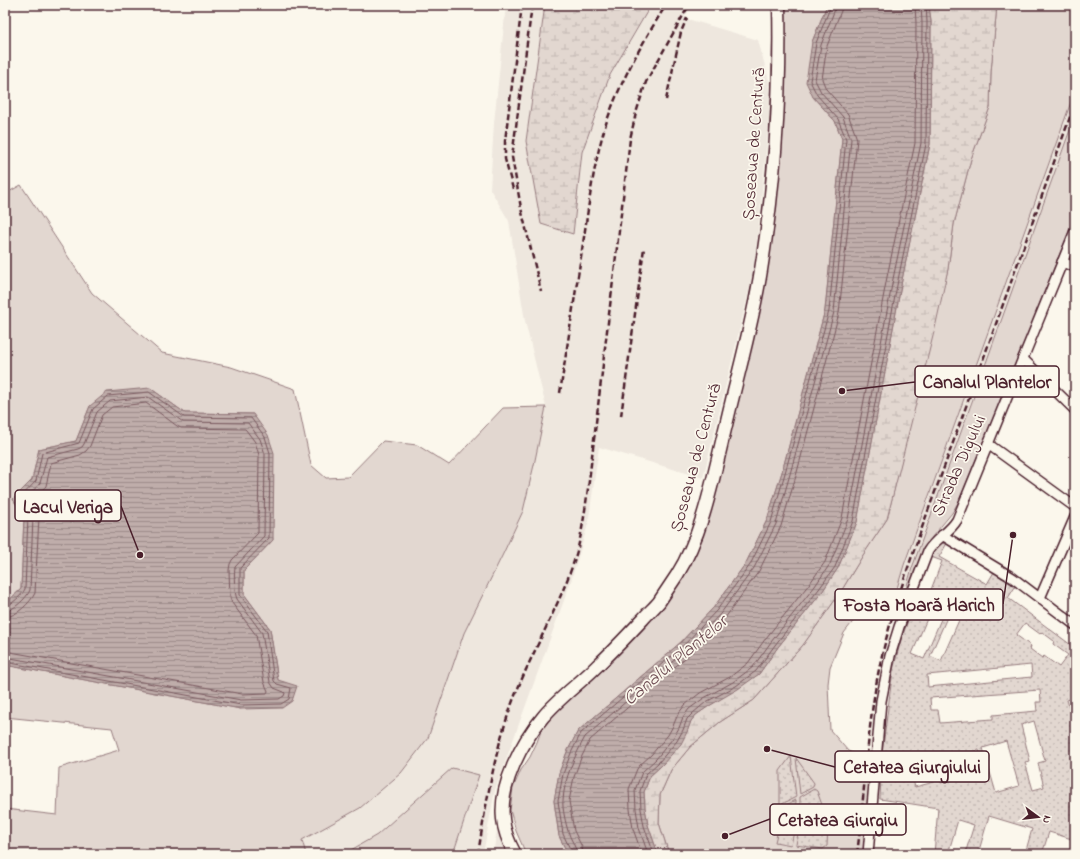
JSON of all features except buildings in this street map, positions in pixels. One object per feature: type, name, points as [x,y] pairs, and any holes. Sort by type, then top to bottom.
[{"type":"main road","name":"Șoseaua de Centură","points":[[515,854],[505,830],[503,805],[504,792],[508,780],[521,751],[537,725],[545,716],[628,635],[658,603],[679,572],[693,543],[707,505],[752,318],[761,271],[771,197],[777,133],[779,5]]},
{"type":"street","name":"Strada Digului","points":[[868,854],[881,701],[890,656],[899,627],[930,547],[942,535],[950,530],[957,520],[1075,231]]},
{"type":"street","points":[[1062,262],[1075,267]]},
{"type":"street","points":[[1023,359],[1075,410]]},
{"type":"street","points":[[988,444],[1075,507]]},
{"type":"street","points":[[1040,598],[1075,517]]},
{"type":"street","points":[[942,535],[1002,571],[1075,625]]},
{"type":"shaded area","points":[[506,5],[545,5],[526,141],[573,234],[582,152],[610,75],[651,5],[692,5],[684,18],[758,40],[772,92],[754,271],[703,478],[599,447],[588,524],[571,581],[495,790],[483,854],[453,854],[479,775],[452,769],[377,835],[344,854],[306,854],[301,840],[360,808],[401,773],[428,738],[464,633],[523,511],[534,465],[546,407],[525,321],[509,221],[490,189],[494,123]]},
{"type":"shaded area","points":[[1075,91],[1075,116],[912,568],[901,606],[892,605],[904,565]]},
{"type":"shaded area","points":[[497,830],[508,854],[493,854]]},
{"type":"green space","points":[[545,5],[651,5],[610,75],[582,152],[573,234],[541,224],[526,141]]},
{"type":"green space","points":[[783,5],[827,5],[812,42],[813,97],[835,121],[842,139],[825,310],[782,472],[767,520],[746,563],[714,607],[681,642],[578,731],[567,752],[559,773],[554,801],[559,836],[568,854],[526,854],[516,831],[510,810],[513,788],[521,770],[530,757],[544,723],[646,626],[665,603],[709,511],[780,150],[785,74]]},
{"type":"green space","points":[[929,5],[997,5],[991,72],[990,107],[971,159],[954,224],[948,269],[935,328],[887,519],[840,593],[803,645],[754,700],[720,722],[690,747],[671,770],[660,795],[659,823],[669,854],[658,854],[648,825],[645,808],[644,792],[650,776],[662,765],[687,732],[691,721],[696,715],[759,674],[778,647],[822,592],[838,568],[857,522],[902,280],[930,144],[931,22]]},
{"type":"green space","points":[[997,5],[1075,5],[1075,91],[904,565],[892,605],[865,606],[844,633],[830,667],[828,684],[830,730],[848,751],[872,761],[863,854],[669,854],[659,823],[660,795],[671,770],[690,747],[720,722],[754,700],[803,645],[840,593],[887,519],[948,269],[954,224],[971,159],[990,107],[991,72]]},
{"type":"green space","points":[[1075,116],[1075,216],[959,501],[952,513],[932,537],[924,550],[903,607],[901,606],[912,568]]},
{"type":"green space","points":[[21,185],[92,293],[162,353],[231,367],[295,389],[311,465],[326,478],[348,477],[383,441],[417,445],[449,465],[503,408],[546,407],[523,511],[464,633],[428,738],[401,773],[360,808],[302,840],[306,854],[5,854],[5,809],[57,815],[59,768],[119,750],[112,728],[5,717],[5,665],[241,709],[278,680],[270,629],[244,594],[244,570],[273,540],[253,414],[185,413],[150,388],[90,406],[76,441],[39,449],[32,480],[13,499],[24,517],[21,589],[5,604],[5,194]]},
{"type":"green space","points":[[943,543],[946,545],[939,557],[987,584],[994,572],[1015,587],[1008,598],[1075,648],[1075,697],[1067,700],[1075,727],[1075,840],[1049,832],[1042,854],[1025,854],[1032,829],[989,816],[978,854],[965,854],[974,825],[958,820],[948,854],[934,854],[938,808],[880,799],[882,754],[893,670],[901,640],[914,604],[924,608],[942,561],[931,557],[938,546]],"holes":[[[935,600],[947,605],[924,659],[912,654]],[[952,606],[963,611],[941,661],[930,656]],[[1025,623],[1040,634],[1042,632],[1054,641],[1053,644],[1068,655],[1059,667],[1044,656],[1042,658],[1030,649],[1031,646],[1016,635]],[[1031,665],[1032,677],[928,687],[927,675]],[[1040,690],[1041,702],[1036,702],[1037,711],[993,715],[993,719],[940,723],[938,710],[931,710],[930,698]],[[1034,721],[1045,761],[1038,763],[1044,787],[1033,790],[1025,762],[1030,761],[1021,725]],[[1006,741],[1019,786],[996,793],[983,748]],[[979,750],[984,771],[941,783],[935,762]],[[928,762],[934,782],[915,787],[909,767]]]},
{"type":"green space","points":[[791,756],[796,797],[780,805],[780,771]]},
{"type":"green space","points":[[796,758],[814,783],[813,787],[800,794]]},
{"type":"green space","points":[[452,768],[479,775],[453,854],[344,854],[377,835]]},
{"type":"green space","points":[[814,789],[817,791],[826,816],[824,820],[800,824],[800,797]]},
{"type":"green space","points":[[796,800],[795,824],[778,827],[780,808]]},
{"type":"green space","points":[[825,822],[828,825],[827,846],[823,849],[796,845],[799,827]]},
{"type":"green space","points":[[795,827],[791,845],[775,842],[778,830]]},
{"type":"water","name":"Canalul Plantelor","points":[[827,5],[929,5],[931,22],[930,144],[902,280],[857,522],[838,568],[822,592],[778,647],[759,674],[696,715],[691,721],[681,744],[650,776],[644,792],[645,808],[648,825],[658,854],[568,854],[559,836],[554,801],[559,773],[567,752],[578,731],[681,642],[714,607],[746,563],[767,520],[782,472],[825,310],[842,139],[835,121],[813,97],[806,82],[812,42]]},
{"type":"water","points":[[150,388],[185,413],[253,414],[268,435],[274,453],[273,540],[244,570],[244,594],[270,629],[278,680],[297,686],[292,701],[282,708],[241,709],[5,665],[5,604],[21,589],[24,517],[13,499],[32,480],[39,449],[76,441],[90,406],[107,392]]},
{"type":"railway","points":[[513,189],[505,159],[505,141],[522,5]]},
{"type":"railway","points":[[532,5],[512,157],[521,208],[541,291]]},
{"type":"railway","points":[[560,393],[591,191],[604,130],[627,72],[666,5]]},
{"type":"railway","points":[[478,854],[491,779],[505,724],[525,671],[565,585],[581,535],[589,481],[630,139],[636,113],[646,82],[689,5]]},
{"type":"railway","points":[[666,100],[681,32],[687,18]]},
{"type":"railway","points":[[857,854],[870,724],[878,673],[892,618],[920,534],[1075,103]]},
{"type":"railway","points":[[621,416],[644,248]]},
{"type":"place","name":"Canalul Plantelor","points":[[842,391]]},
{"type":"place","name":"Fosta Moară Harich","points":[[1013,535]]},
{"type":"place","name":"Lacul Veriga","points":[[140,555]]},
{"type":"place","name":"Cetatea Giurgiului","points":[[767,749]]},
{"type":"place","name":"Cetatea Giurgiu","points":[[725,836]]}]
